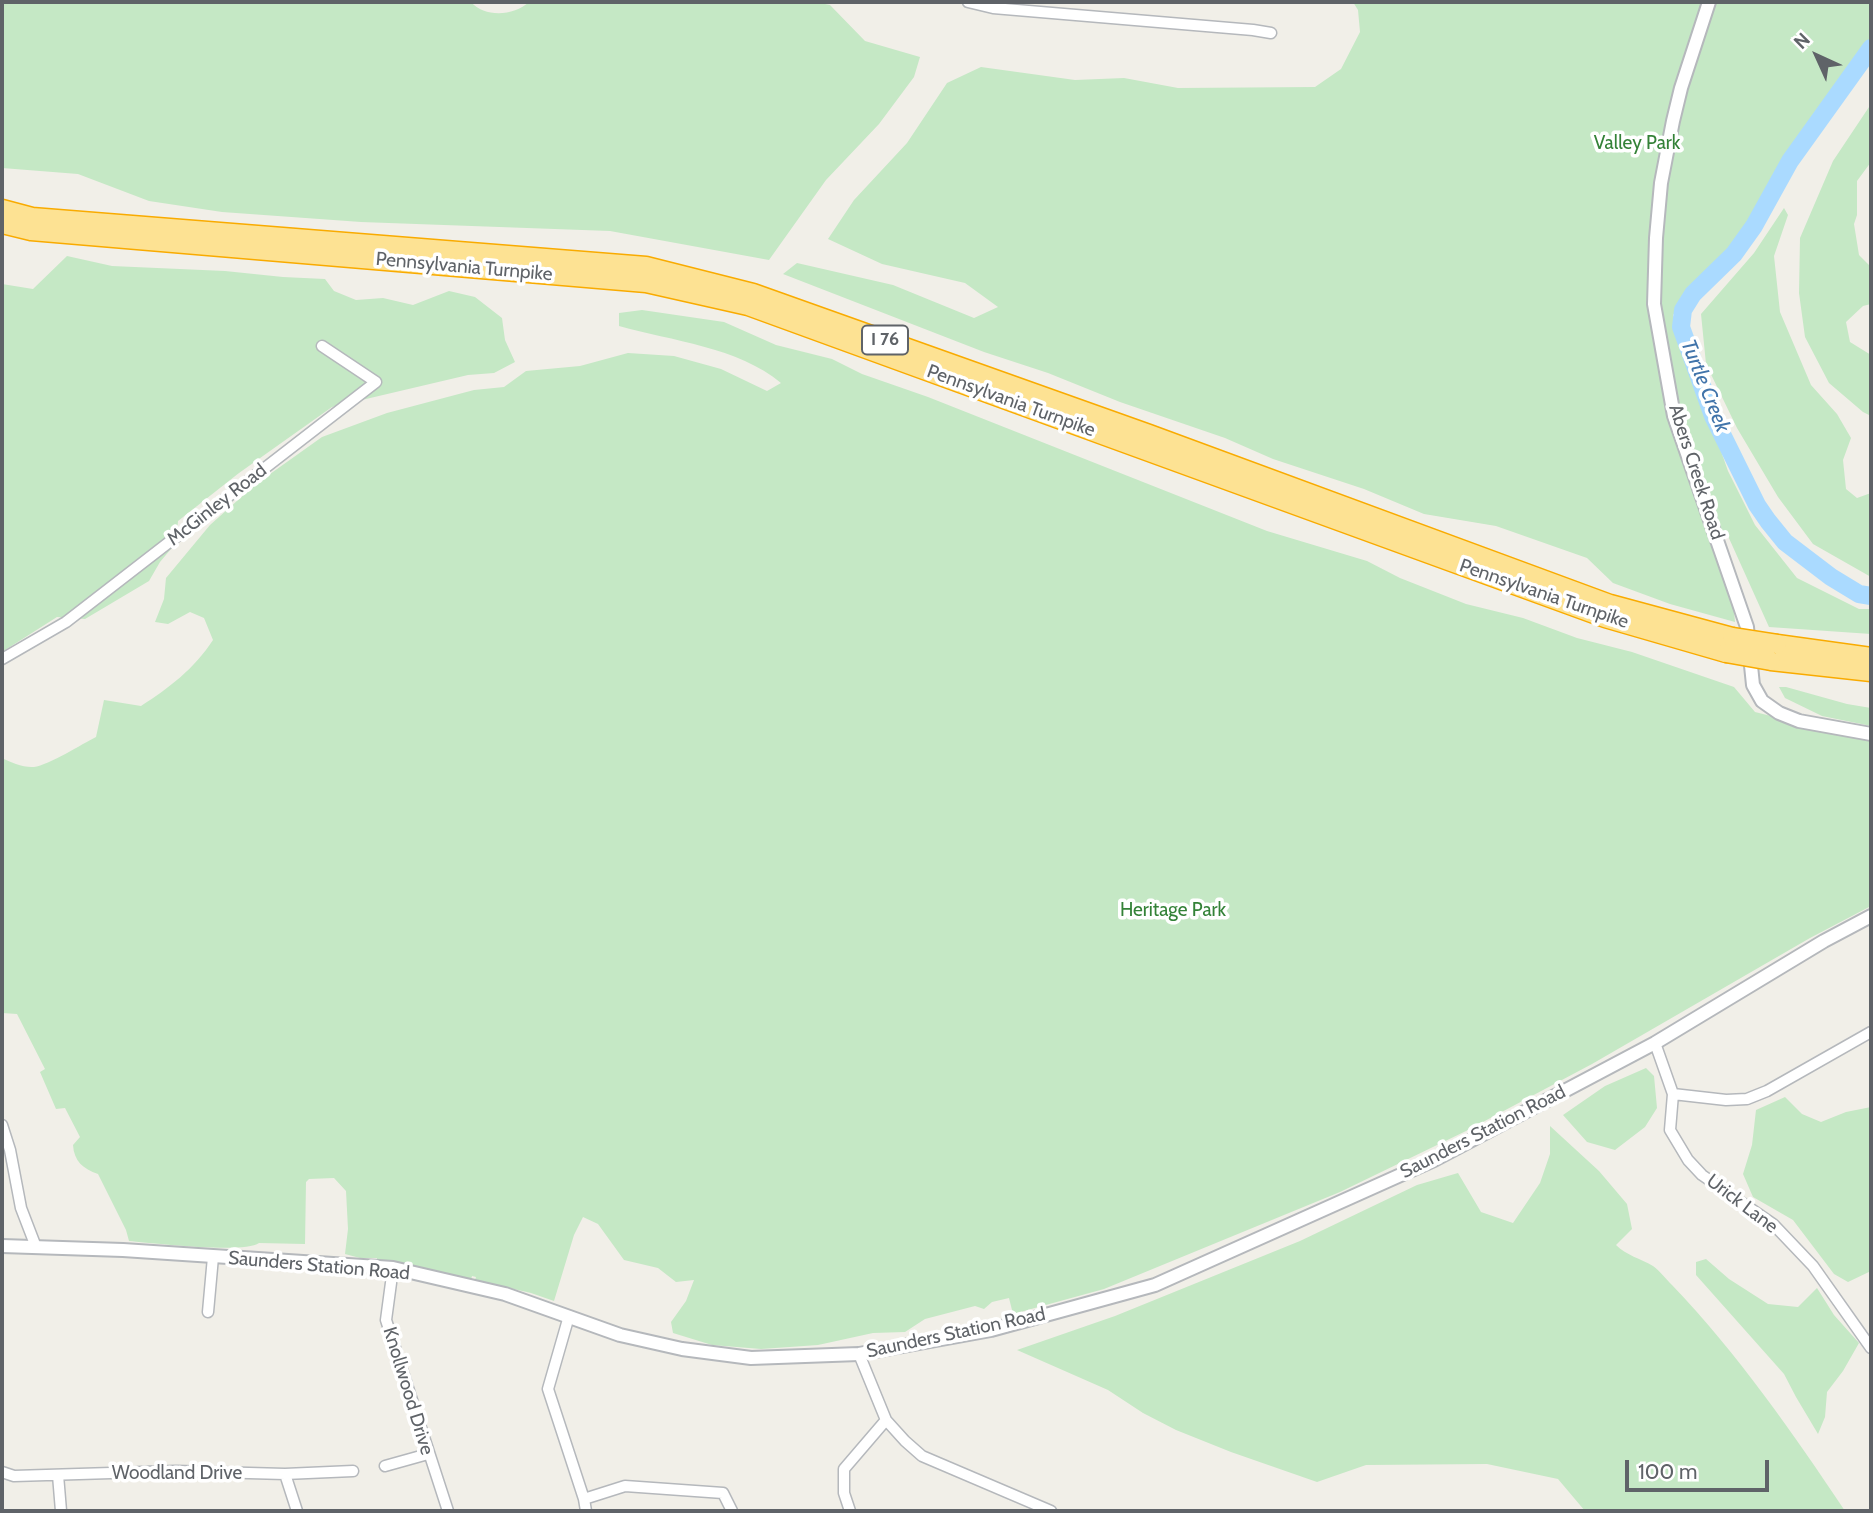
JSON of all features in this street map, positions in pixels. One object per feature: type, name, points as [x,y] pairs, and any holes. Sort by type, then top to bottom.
[{"type":"highway","name":"Pennsylvania Turnpike","points":[[2,209],[32,217],[646,266],[752,293],[1729,645]]},
{"type":"highway","name":"Pennsylvania Turnpike","points":[[2,224],[31,231],[646,283],[748,306],[1605,618],[1871,672]]},
{"type":"highway","name":"Pennsylvania Turnpike","points":[[1774,652],[1871,657]]},
{"type":"street","points":[[968,2],[993,8],[1271,33]]},
{"type":"street","name":"Abers Creek Road","points":[[1709,2],[1673,121],[1661,183],[1656,238],[1654,304],[1674,416],[1747,627],[1753,685],[1762,701],[1779,713],[1799,721],[1871,734]]},
{"type":"street","name":"McGinley Road","points":[[2,659],[66,622],[376,382],[322,346]]},
{"type":"street","name":"Saunders Station Road","points":[[2,1246],[123,1250],[393,1268],[505,1294],[620,1335],[682,1349],[751,1358],[859,1354],[991,1330],[1155,1285],[1434,1160],[1655,1043],[1824,941],[1871,916]]},
{"type":"street","points":[[1673,1094],[1726,1100],[1747,1099],[1767,1091],[1871,1032]]},
{"type":"street","name":"Urick Lane","points":[[1655,1043],[1673,1094],[1670,1129],[1688,1160],[1712,1182],[1773,1224],[1813,1266],[1871,1348]]},
{"type":"street","points":[[2,1125],[10,1150],[21,1208],[36,1247]]},
{"type":"street","points":[[208,1312],[213,1257]]},
{"type":"street","name":"Knollwood Drive","points":[[393,1268],[386,1320],[448,1511]]},
{"type":"street","points":[[569,1316],[548,1389],[586,1511]]},
{"type":"street","points":[[859,1354],[886,1420],[922,1456],[1049,1511]]},
{"type":"street","points":[[850,1511],[844,1493],[844,1469],[886,1420]]},
{"type":"street","points":[[385,1466],[428,1454]]},
{"type":"street","name":"Woodland Drive","points":[[2,1472],[14,1476],[176,1471],[285,1474],[353,1471]]},
{"type":"street","points":[[285,1474],[297,1511]]},
{"type":"street","points":[[58,1475],[61,1511]]},
{"type":"street","points":[[584,1499],[625,1486],[723,1493],[732,1511]]},
{"type":"green space","points":[[2,2],[471,2],[484,11],[500,13],[516,10],[529,2],[815,2],[830,5],[865,41],[920,57],[914,77],[879,124],[826,180],[769,260],[610,231],[361,222],[222,212],[149,201],[78,174],[2,168]]},
{"type":"green space","name":"Valley Park","points":[[1353,2],[1871,2],[1871,40],[1786,160],[1751,224],[1673,315],[1728,471],[1755,525],[1797,578],[1859,609],[1871,609],[1871,634],[1769,627],[1728,536],[1710,538],[1733,599],[1735,622],[1670,604],[1613,583],[1587,558],[1496,526],[1424,514],[1364,489],[1273,459],[1225,438],[984,352],[783,274],[797,263],[893,285],[974,318],[998,307],[965,283],[882,264],[828,239],[854,200],[907,143],[947,83],[981,67],[1075,80],[1124,78],[1178,88],[1315,87],[1341,69],[1360,32],[1358,10]]},
{"type":"green space","points":[[1871,104],[1871,162],[1857,181],[1857,215],[1854,224],[1859,255],[1871,267],[1871,304],[1863,306],[1846,322],[1850,342],[1871,355],[1871,416],[1829,383],[1805,337],[1799,293],[1800,238],[1833,161]]},
{"type":"green space","points":[[1784,208],[1788,215],[1774,256],[1780,312],[1811,385],[1837,414],[1851,438],[1843,460],[1846,489],[1857,498],[1871,493],[1871,577],[1813,544],[1778,497],[1737,428],[1706,364],[1701,314],[1754,253]]},
{"type":"green space","points":[[67,256],[112,266],[325,279],[334,291],[356,300],[383,298],[413,305],[449,291],[475,297],[502,318],[505,340],[515,362],[494,373],[468,375],[332,407],[239,473],[178,521],[176,543],[149,581],[85,619],[57,617],[2,652],[2,284],[33,289]]},
{"type":"green space","name":"Heritage Park","points":[[642,310],[724,322],[776,345],[832,359],[862,374],[928,397],[1267,531],[1367,561],[1400,578],[1466,604],[1523,618],[1577,638],[1632,652],[1734,687],[1755,712],[1871,741],[1871,906],[1810,938],[1592,1064],[1466,1131],[1340,1192],[1104,1289],[1013,1314],[1009,1298],[992,1302],[984,1309],[975,1306],[925,1319],[905,1332],[873,1333],[818,1345],[761,1349],[712,1345],[673,1333],[671,1322],[686,1301],[694,1280],[676,1282],[658,1268],[624,1260],[598,1224],[583,1217],[574,1235],[554,1301],[475,1280],[476,1277],[472,1276],[471,1280],[377,1262],[377,1258],[360,1258],[345,1254],[348,1229],[346,1191],[334,1178],[309,1179],[306,1182],[305,1244],[259,1243],[236,1248],[218,1248],[129,1241],[98,1174],[84,1167],[75,1156],[73,1145],[80,1137],[65,1108],[56,1109],[40,1072],[45,1069],[17,1014],[2,1013],[2,758],[34,767],[57,758],[96,737],[104,700],[141,706],[189,669],[213,640],[204,618],[190,612],[168,624],[155,622],[164,599],[166,578],[210,525],[256,484],[322,437],[387,413],[474,390],[504,387],[526,371],[580,366],[628,353],[674,356],[721,369],[767,391],[781,383],[764,371],[725,353],[619,326],[619,313]]},
{"type":"green space","points":[[1779,687],[1871,708],[1871,726],[1822,716],[1785,698]]},
{"type":"green space","points":[[1646,1068],[1654,1076],[1657,1108],[1645,1127],[1615,1150],[1587,1142],[1563,1115],[1605,1086]]},
{"type":"green space","points":[[1785,1097],[1802,1114],[1821,1122],[1846,1112],[1871,1107],[1871,1271],[1848,1282],[1834,1274],[1793,1220],[1753,1197],[1743,1174],[1752,1145],[1756,1110]]},
{"type":"green space","points":[[1550,1126],[1599,1171],[1627,1204],[1632,1229],[1616,1245],[1656,1268],[1720,1338],[1764,1395],[1845,1511],[1585,1511],[1558,1479],[1487,1464],[1366,1465],[1317,1482],[1176,1430],[1108,1390],[1017,1350],[1115,1316],[1300,1241],[1417,1185],[1458,1173],[1481,1212],[1513,1223],[1540,1183],[1550,1154]]},
{"type":"green space","points":[[1706,1259],[1729,1279],[1768,1304],[1798,1307],[1817,1288],[1834,1315],[1859,1343],[1827,1392],[1825,1417],[1818,1434],[1784,1374],[1696,1275],[1696,1262]]},
{"type":"waterway","name":"Turtle Creek","points":[[1871,48],[1790,161],[1754,226],[1734,254],[1693,294],[1683,310],[1681,327],[1713,416],[1757,505],[1768,521],[1785,542],[1831,577],[1859,594],[1871,596]]}]
